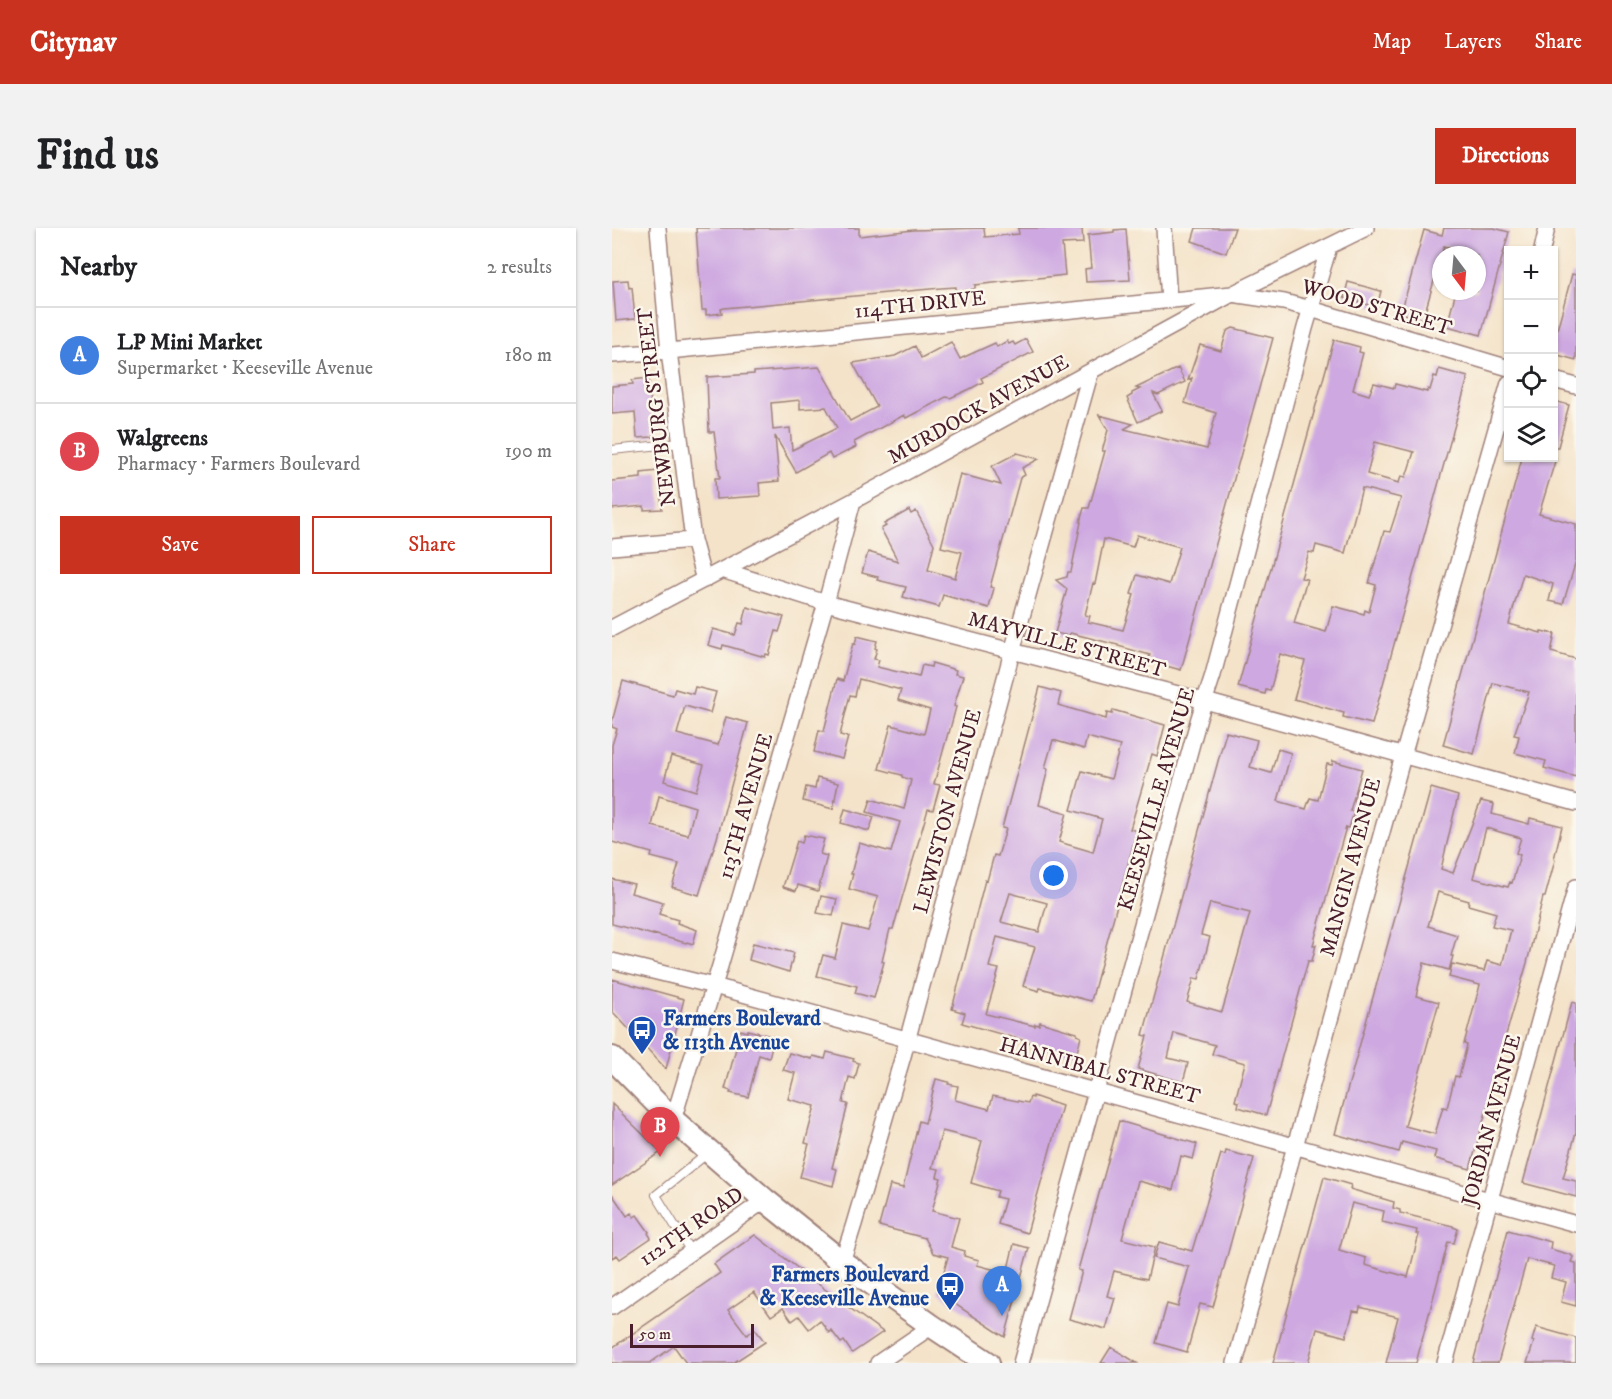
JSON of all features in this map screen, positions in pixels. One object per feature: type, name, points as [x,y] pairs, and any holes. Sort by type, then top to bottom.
[{"type":"main road","points":[[613,1060],[673,1120],[765,1200],[842,1262],[988,1363]]},
{"type":"street","name":"NEWBURG STREET","points":[[658,228],[669,351],[693,540],[704,580]]},
{"type":"street","points":[[1164,228],[1169,300]]},
{"type":"street","name":"MURDOCK AVENUE","points":[[612,629],[853,501],[1232,294],[1366,228]]},
{"type":"street","points":[[1543,246],[1547,228]]},
{"type":"street","name":"KEESEVILLE AVENUE","points":[[1021,1363],[1329,247]]},
{"type":"street","name":"114TH DRIVE","points":[[612,355],[1232,294]]},
{"type":"street","name":"WOOD STREET","points":[[1232,294],[1284,302],[1311,309],[1504,367]]},
{"type":"street","name":"LEWISTON AVENUE","points":[[842,1262],[907,1040],[1091,371]]},
{"type":"street","points":[[1558,381],[1576,386]]},
{"type":"street","name":"MANGIN AVENUE","points":[[1235,1363],[1402,756],[1504,400]]},
{"type":"street","name":"113TH AVENUE","points":[[673,1120],[826,603],[853,501]]},
{"type":"street","points":[[612,547],[693,540]]},
{"type":"street","name":"MAYVILLE STREET","points":[[722,570],[826,603],[1205,701],[1576,803]]},
{"type":"street","name":"JORDAN AVENUE","points":[[1445,1363],[1576,887]]},
{"type":"street","name":"HANNIBAL STREET","points":[[612,961],[714,986],[1576,1224]]},
{"type":"street","name":"112TH ROAD","points":[[612,1307],[765,1200]]},
{"type":"street","points":[[878,1363],[932,1326]]},
{"type":"lane","points":[[612,450],[681,443]]},
{"type":"lane","points":[[692,1252],[656,1195],[709,1152]]},
{"type":"building","points":[[696,228],[859,228],[859,236],[914,230],[984,228],[985,237],[1019,234],[1018,228],[1079,228],[1082,229],[1083,243],[1062,244],[1065,275],[975,285],[975,289],[956,292],[956,287],[941,288],[724,308],[721,309],[722,313],[706,315],[706,310],[702,310]]},
{"type":"building","points":[[1196,228],[1235,228],[1226,253],[1192,241]]},
{"type":"building","points":[[1444,228],[1494,228],[1509,232],[1481,335],[1447,326],[1454,300],[1486,300],[1486,246],[1432,246],[1432,288],[1423,319],[1401,313],[1424,230],[1442,235]]},
{"type":"building","points":[[1126,229],[1130,280],[1086,282],[1085,269],[1091,268],[1088,235]]},
{"type":"building","points":[[1572,274],[1576,275],[1576,360],[1558,355],[1558,326]]},
{"type":"building","points":[[628,280],[629,288],[632,287],[635,319],[616,321],[613,281]]},
{"type":"building","points":[[1348,282],[1381,291],[1377,307],[1344,298]]},
{"type":"building","points":[[1233,328],[1273,338],[1181,670],[1148,661],[1150,655],[1118,645],[1070,633],[1069,636],[1055,633],[1067,589],[1056,580],[1067,577],[1068,572],[1071,572],[1080,522],[1084,508],[1089,508],[1105,451],[1102,451],[1108,430],[1099,415],[1133,424],[1124,429],[1207,449],[1216,413],[1185,403],[1192,378],[1188,380],[1200,345],[1221,351],[1227,331]],"holes":[[[1137,535],[1180,547],[1169,584],[1137,575],[1131,594],[1134,595],[1123,630],[1088,622],[1090,616],[1085,615],[1093,583],[1095,584],[1104,539],[1133,547]]]},
{"type":"building","points":[[1026,339],[1033,352],[981,378],[983,382],[970,389],[950,398],[946,397],[906,418],[904,415],[854,442],[856,447],[832,459],[829,453],[796,472],[775,436],[779,481],[759,483],[760,496],[716,499],[715,478],[720,478],[714,432],[709,432],[707,377],[819,367],[850,421],[877,407],[853,363],[895,356],[915,346],[921,358],[951,342],[960,359],[995,343],[997,347],[1007,341],[1015,345]],"holes":[[[800,400],[800,409],[826,407],[837,428],[792,450],[790,428],[773,430],[771,403]]]},
{"type":"building","points":[[1334,340],[1360,347],[1359,352],[1363,353],[1353,390],[1369,395],[1374,383],[1394,388],[1395,384],[1427,392],[1428,389],[1430,390],[1434,376],[1437,377],[1439,369],[1468,377],[1372,724],[1343,717],[1344,713],[1294,699],[1305,661],[1280,654],[1270,691],[1266,690],[1265,694],[1238,687]],"holes":[[[1375,442],[1414,452],[1406,477],[1401,476],[1399,483],[1367,474]],[[1362,488],[1401,498],[1390,532],[1384,531],[1369,583],[1376,585],[1369,612],[1365,610],[1364,614],[1333,606],[1326,632],[1294,623],[1307,579],[1301,578],[1309,552],[1314,553],[1316,545],[1345,553]]]},
{"type":"building","points":[[1178,368],[1185,382],[1158,395],[1153,393],[1162,411],[1138,422],[1127,398],[1140,389],[1136,388]]},
{"type":"building","points":[[649,378],[653,437],[637,438],[635,412],[612,414],[612,386],[633,384],[632,380]]},
{"type":"building","points":[[1558,402],[1569,405],[1558,447]]},
{"type":"building","points":[[1017,453],[1039,459],[1022,468],[1025,475],[1020,478],[990,587],[994,588],[989,608],[943,595],[939,607],[903,597],[906,587],[877,580],[878,577],[862,573],[868,552],[898,561],[881,529],[886,526],[884,524],[909,510],[911,514],[916,511],[934,544],[928,570],[955,578],[962,552],[941,547],[960,474],[1001,485],[992,466]]},
{"type":"building","points":[[1521,462],[1555,462],[1539,514],[1576,524],[1576,561],[1563,604],[1549,601],[1553,584],[1523,574],[1509,624],[1541,633],[1541,631],[1555,634],[1551,652],[1576,659],[1576,777],[1544,768],[1546,761],[1515,753],[1519,736],[1514,735],[1529,692],[1493,683],[1474,754],[1443,745]]},
{"type":"building","points":[[658,471],[662,509],[644,510],[644,506],[612,509],[612,481],[641,478],[641,473]]},
{"type":"building","points":[[747,607],[784,617],[779,632],[776,631],[769,655],[766,654],[765,657],[723,645],[722,649],[708,645],[713,629],[735,635],[739,623],[743,624]]},
{"type":"building","points":[[857,636],[877,641],[874,659],[879,660],[877,667],[919,677],[922,665],[931,667],[932,663],[956,670],[955,674],[963,676],[934,784],[940,785],[933,810],[928,809],[893,929],[890,929],[874,998],[855,993],[857,986],[817,976],[823,955],[835,958],[843,925],[868,931],[878,897],[849,889],[859,843],[891,852],[900,822],[867,812],[871,799],[904,809],[911,780],[902,775],[879,769],[891,725],[924,734],[930,710],[898,700],[901,690],[859,679],[855,696],[850,695],[840,735],[848,737],[842,759],[814,752],[819,730],[824,731],[837,679],[843,681]]},
{"type":"building","points":[[623,681],[673,695],[675,689],[693,694],[695,687],[716,692],[710,713],[685,706],[677,734],[718,745],[726,717],[748,723],[699,895],[672,887],[679,864],[651,857],[652,853],[612,842],[612,745],[617,729],[612,727]],"holes":[[[671,756],[704,765],[696,791],[664,781]],[[659,796],[695,807],[688,835],[652,826]]]},
{"type":"building","points":[[1040,687],[1061,693],[1058,705],[1106,719],[1107,713],[1112,714],[1113,710],[1165,725],[1157,756],[1152,754],[1130,829],[1137,831],[1091,1001],[1023,986],[1035,947],[997,937],[989,967],[999,969],[986,1014],[1035,1026],[1040,1022],[1077,1033],[1081,1037],[1077,1052],[1072,1051],[1071,1054],[962,1023],[965,1013],[952,1009],[985,880],[987,881],[994,855],[998,856],[1006,829],[1002,828]],"holes":[[[1087,737],[1120,746],[1111,779],[1082,771],[1071,810],[1102,819],[1093,852],[1059,842],[1067,813],[1039,805],[1048,769],[1045,768],[1053,740],[1084,749]],[[1010,893],[1047,903],[1039,932],[1001,922]]]},
{"type":"building","points":[[1226,732],[1257,740],[1250,767],[1271,773],[1278,749],[1291,753],[1278,801],[1306,809],[1310,798],[1318,800],[1327,764],[1332,765],[1333,761],[1362,769],[1350,811],[1354,812],[1349,828],[1346,827],[1313,945],[1316,945],[1312,961],[1308,961],[1266,1115],[1238,1107],[1239,1102],[1235,1101],[1245,1063],[1212,1054],[1215,1045],[1174,1033],[1168,1058],[1188,1063],[1183,1082],[1138,1069],[1147,1036],[1143,1035]],"holes":[[[1210,903],[1250,913],[1222,1012],[1187,1002],[1194,978],[1199,979],[1210,937],[1201,935]]]},
{"type":"building","points":[[817,778],[838,783],[833,809],[803,801],[806,787],[815,789]]},
{"type":"building","points":[[1431,788],[1458,796],[1441,869],[1453,873],[1481,801],[1494,804],[1492,814],[1529,824],[1530,818],[1562,826],[1555,860],[1470,1169],[1434,1158],[1436,1151],[1402,1142],[1399,1152],[1335,1134]],"holes":[[[1486,828],[1521,838],[1516,853],[1520,855],[1512,883],[1510,882],[1508,887],[1473,878]],[[1438,892],[1469,901],[1468,905],[1496,913],[1492,926],[1511,930],[1502,965],[1487,961],[1484,971],[1452,964],[1449,977],[1480,985],[1464,1044],[1467,1045],[1459,1077],[1455,1076],[1447,1108],[1443,1107],[1435,1134],[1405,1126],[1439,1002],[1416,996],[1424,963],[1449,970],[1457,935],[1428,926]]]},
{"type":"building","points":[[845,809],[874,817],[869,831],[841,823]]},
{"type":"building","points":[[804,835],[824,839],[820,854],[827,856],[818,891],[798,885],[796,891],[783,887],[797,841],[802,843]]},
{"type":"building","points":[[612,879],[634,884],[631,893],[663,902],[659,914],[678,920],[677,923],[697,930],[693,944],[612,924]]},
{"type":"building","points":[[821,896],[837,899],[833,916],[817,913]]},
{"type":"building","points":[[753,943],[794,953],[789,972],[749,960]]},
{"type":"building","points":[[612,979],[684,999],[666,1069],[612,1011]]},
{"type":"building","points":[[1572,1002],[1576,1003],[1576,1133],[1563,1178],[1576,1181],[1576,1197],[1523,1183]]},
{"type":"building","points":[[741,1030],[774,1037],[769,1058],[759,1055],[748,1097],[730,1093],[731,1091],[725,1089]]},
{"type":"building","points":[[827,1052],[854,1059],[853,1061],[859,1063],[855,1079],[849,1077],[843,1103],[848,1104],[832,1168],[837,1169],[833,1186],[800,1177],[809,1144],[805,1143],[815,1106],[788,1099],[795,1073],[783,1070],[789,1053],[812,1059],[813,1056],[825,1059]]},
{"type":"building","points":[[936,1079],[958,1086],[955,1100],[989,1109],[993,1096],[1028,1103],[1030,1097],[1033,1098],[1033,1096],[1062,1106],[1027,1233],[998,1224],[1005,1199],[996,1197],[998,1191],[971,1183],[982,1141],[942,1131],[932,1168],[939,1169],[937,1177],[941,1178],[932,1211],[959,1218],[951,1247],[965,1251],[964,1256],[979,1260],[977,1265],[1007,1273],[1014,1244],[1029,1248],[1005,1337],[938,1293],[948,1257],[933,1253],[925,1238],[879,1226],[890,1185],[903,1188],[919,1121],[925,1123]]},
{"type":"building","points":[[612,1104],[661,1152],[612,1185]]},
{"type":"building","points":[[1119,1121],[1197,1144],[1193,1159],[1181,1156],[1173,1190],[1138,1181],[1122,1239],[1155,1247],[1147,1279],[1114,1271],[1107,1296],[1115,1298],[1106,1329],[1069,1319],[1082,1271],[1078,1270]]},
{"type":"building","points":[[1226,1151],[1254,1158],[1213,1307],[1200,1304],[1187,1352],[1156,1343],[1167,1304],[1178,1307],[1189,1267],[1154,1258],[1159,1242],[1192,1251],[1221,1154],[1225,1155]]},
{"type":"building","points":[[1324,1177],[1351,1185],[1350,1189],[1394,1202],[1393,1208],[1400,1210],[1400,1213],[1458,1229],[1454,1243],[1448,1242],[1416,1363],[1386,1363],[1398,1317],[1360,1307],[1359,1312],[1353,1311],[1346,1337],[1317,1329],[1308,1363],[1273,1363]],"holes":[[[1352,1203],[1384,1211],[1382,1222],[1417,1230],[1416,1234],[1419,1234],[1408,1277],[1365,1265],[1366,1258],[1339,1250]]]},
{"type":"building","points":[[612,1194],[627,1216],[631,1213],[634,1217],[637,1215],[651,1238],[620,1259],[617,1255],[612,1258]]},
{"type":"building","points":[[1508,1230],[1551,1242],[1550,1249],[1573,1257],[1571,1262],[1576,1263],[1576,1306],[1561,1302],[1566,1282],[1551,1278],[1554,1266],[1527,1259],[1498,1363],[1473,1363]]},
{"type":"building","points":[[755,1235],[883,1332],[852,1353],[844,1341],[841,1343],[831,1330],[829,1333],[820,1320],[809,1329],[799,1316],[792,1321],[783,1308],[771,1316],[754,1292],[728,1310],[747,1335],[755,1329],[765,1342],[733,1363],[686,1363],[674,1346],[650,1363],[612,1363],[612,1348],[720,1273],[714,1264]]},
{"type":"building","points":[[1536,1327],[1576,1338],[1576,1363],[1527,1363]]},
{"type":"building","points":[[1111,1347],[1137,1363],[1101,1363]]},
{"type":"place","name":"Farmers Boulevard & 113th Avenue","points":[[642,1056]]},
{"type":"place","name":"Walgreens","points":[[660,1157]]},
{"type":"place","name":"Farmers Boulevard & Keeseville Avenue","points":[[950,1312]]},
{"type":"place","name":"LP Mini Market","points":[[1002,1316]]}]
